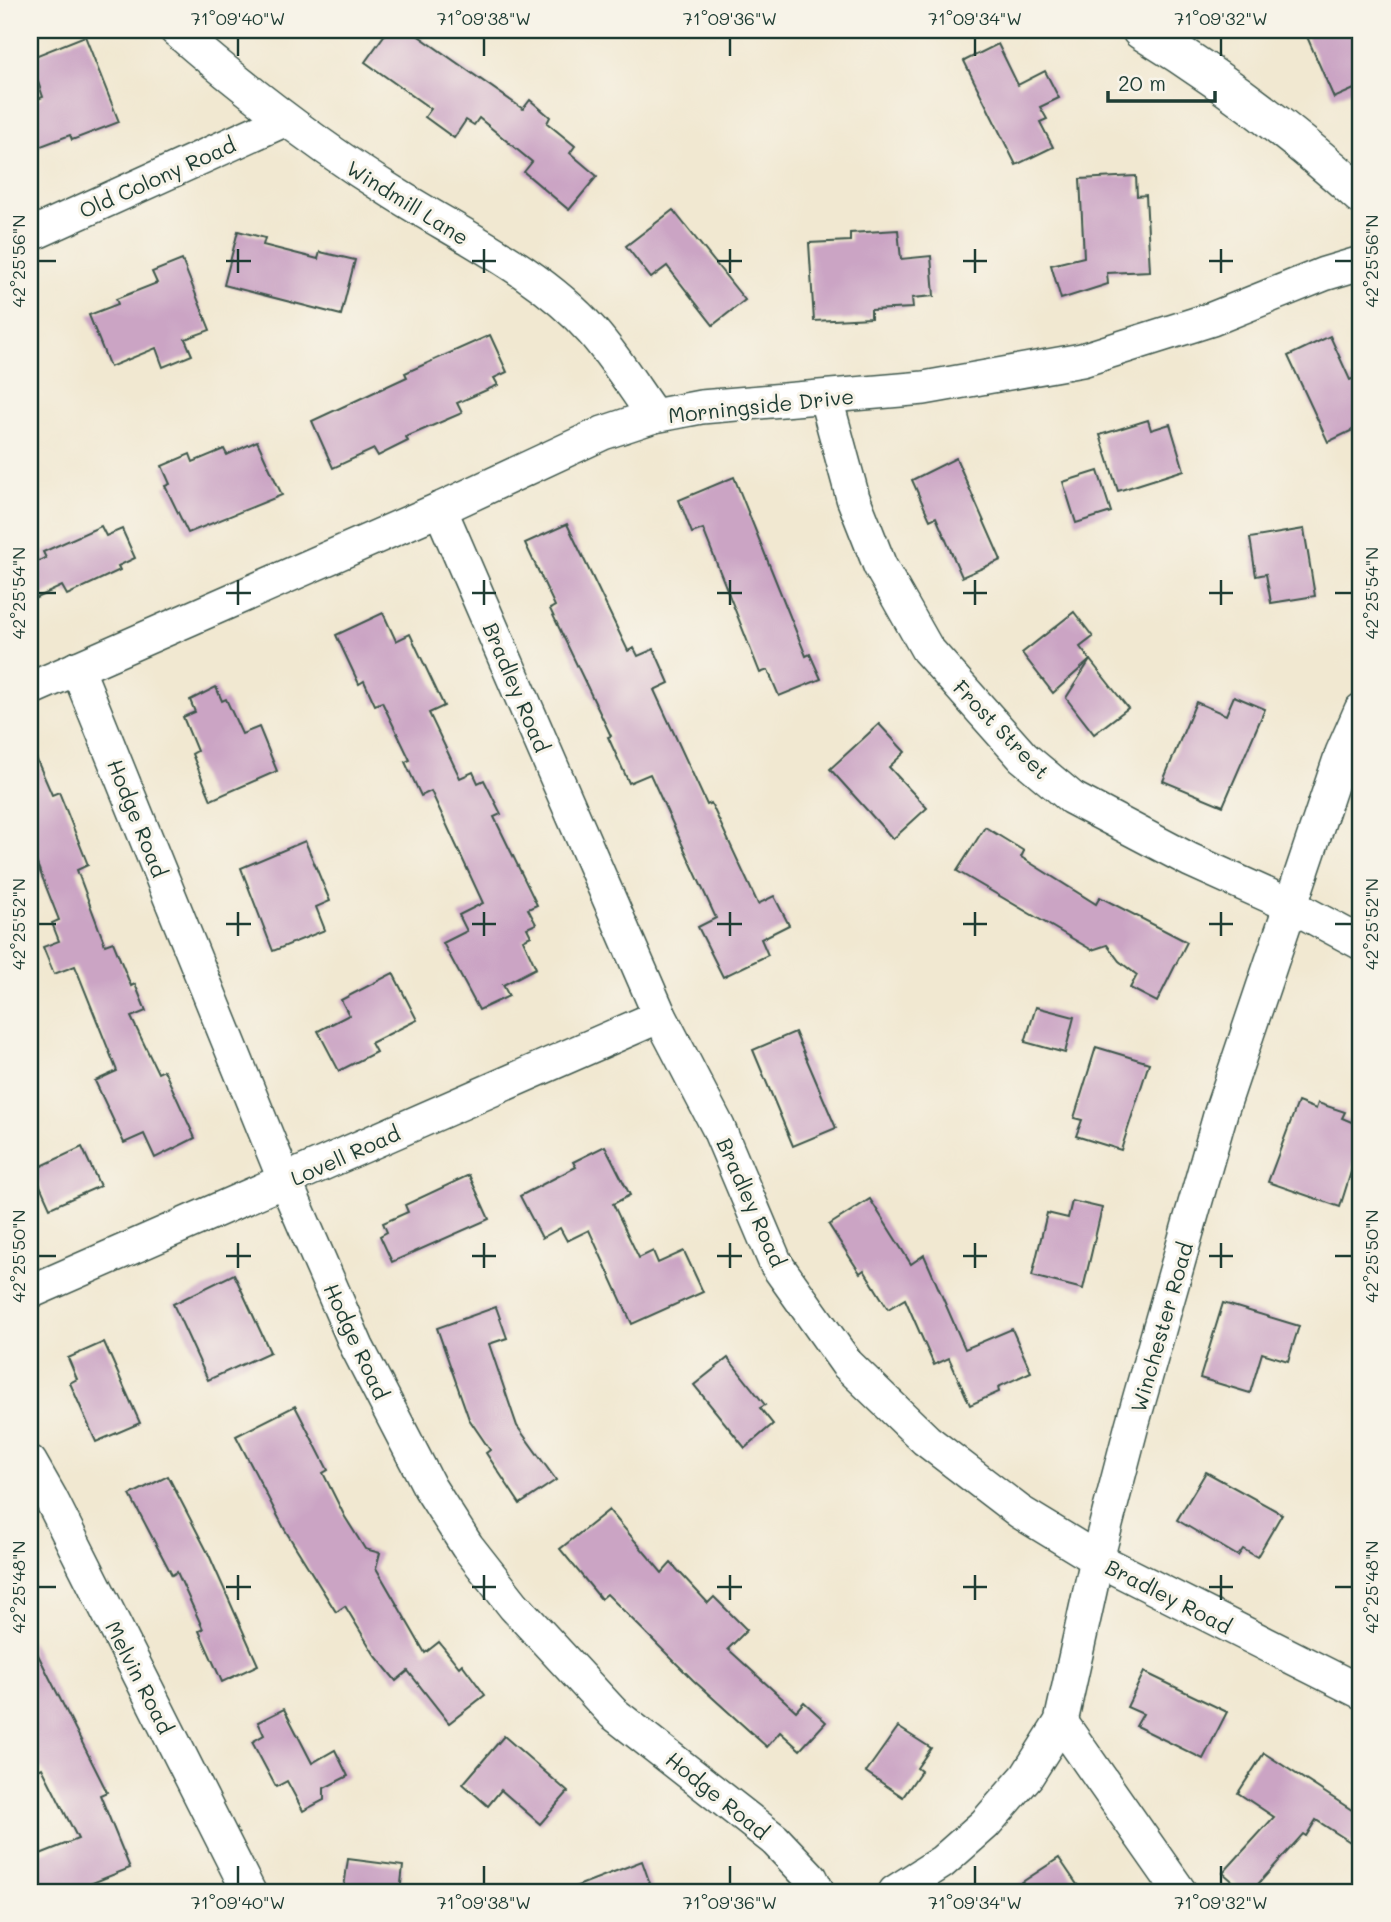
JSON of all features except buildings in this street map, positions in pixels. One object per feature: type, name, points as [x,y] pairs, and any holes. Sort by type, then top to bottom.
[{"type":"street","name":"Windmill Lane","points":[[176,30],[284,120],[332,154],[554,296],[591,330],[654,416]]},
{"type":"street","points":[[1141,30],[1177,52],[1297,138],[1361,195]]},
{"type":"street","name":"Old Colony Road","points":[[30,235],[284,120]]},
{"type":"street","name":"Morningside Drive","points":[[30,689],[440,509],[603,433],[654,416],[701,407],[826,399],[924,388],[1082,360],[1212,319],[1324,274],[1361,263]]},
{"type":"street","name":"Frost Street","points":[[826,399],[853,498],[880,566],[927,649],[1023,757],[1072,798],[1190,860],[1292,906],[1361,943]]},
{"type":"street","name":"Bradley Road","points":[[440,509],[660,1016],[718,1127],[776,1264],[847,1364],[926,1440],[1020,1511],[1097,1559],[1361,1692]]},
{"type":"street","name":"Hodge Road","points":[[77,668],[285,1181],[357,1347],[397,1428],[467,1546],[522,1615],[613,1713],[775,1840],[811,1878],[818,1892]]},
{"type":"street","name":"Winchester Road","points":[[895,1892],[942,1862],[985,1824],[1027,1776],[1061,1722],[1097,1559],[1221,1112],[1342,753],[1361,710]]},
{"type":"street","name":"Lovell Road","points":[[30,1292],[660,1016]]},
{"type":"street","name":"Melvin Road","points":[[30,1462],[249,1892]]},
{"type":"street","points":[[1061,1722],[1180,1892]]}]
